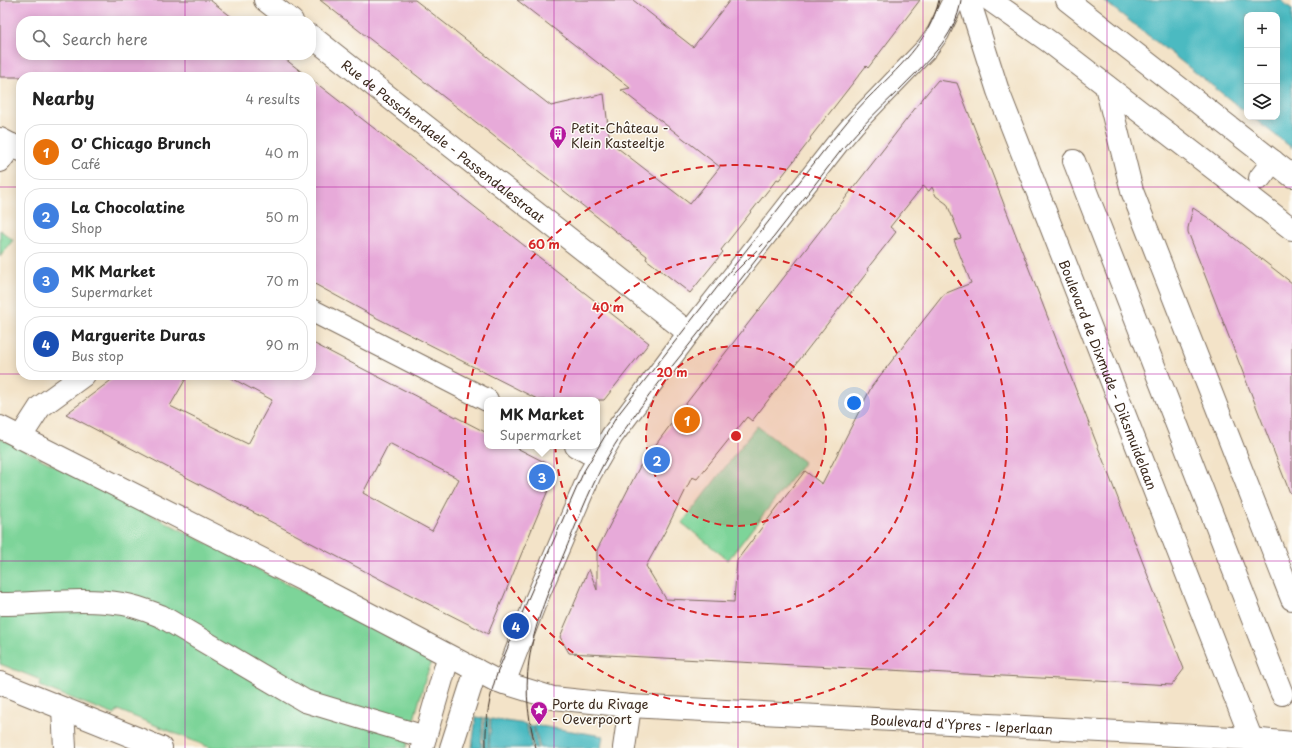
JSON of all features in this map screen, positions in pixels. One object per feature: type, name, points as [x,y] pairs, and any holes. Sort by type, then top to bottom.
[{"type":"street","points":[[265,0],[286,16]]},
{"type":"street","points":[[504,683],[536,600],[590,474],[623,421],[689,333],[854,124],[927,48],[938,33],[954,0]]},
{"type":"street","name":"Boulevard de Dixmude - Diksmuidelaan","points":[[969,0],[998,91],[1253,744]]},
{"type":"street","points":[[990,0],[1051,43],[1292,229]]},
{"type":"street","points":[[1067,0],[1266,169],[1292,176]]},
{"type":"street","name":"Rue de Passchendaele - Passendalestraat","points":[[316,40],[689,333]]},
{"type":"street","points":[[1106,86],[1132,191],[1292,599]]},
{"type":"street","points":[[1074,161],[1282,694]]},
{"type":"street","points":[[316,313],[484,398]]},
{"type":"street","points":[[20,438],[40,407],[77,380]]},
{"type":"street","points":[[0,428],[352,604],[451,655],[476,670],[504,683],[553,698],[630,706],[624,748]]},
{"type":"street","points":[[582,449],[599,458]]},
{"type":"street","points":[[0,604],[56,601],[106,603],[137,607],[161,616],[305,701],[423,742],[446,666]]},
{"type":"street","points":[[451,748],[476,670]]},
{"type":"street","points":[[0,683],[161,748]]},
{"type":"street","name":"Boulevard d'Ypres - Ieperlaan","points":[[630,706],[1253,744],[1292,743]]},
{"type":"street","points":[[64,709],[65,748]]},
{"type":"green space","points":[[0,230],[13,240],[0,257]]},
{"type":"green space","points":[[757,426],[804,462],[728,560],[682,523]]},
{"type":"green space","points":[[0,438],[433,658],[425,680],[406,748],[211,748],[118,710],[115,715],[40,686],[41,680],[0,664]]},
{"type":"water","points":[[1103,0],[1281,0],[1292,9],[1292,148],[1256,120],[1280,120],[1280,12],[1244,12],[1244,111]]},
{"type":"water","points":[[476,717],[483,718],[481,748],[472,748]]},
{"type":"water","points":[[485,718],[489,719],[488,748],[483,748]]},
{"type":"water","points":[[491,719],[526,724],[532,748],[489,748]]},
{"type":"water","points":[[528,725],[533,726],[538,748],[534,748]]},
{"type":"water","points":[[534,725],[603,736],[601,748],[540,748]]},
{"type":"building","points":[[0,0],[210,0],[231,16],[16,16],[16,60],[286,60],[302,72],[16,72],[16,77],[0,77]]},
{"type":"building","name":"Petit-Château - Klein Kasteeltje","points":[[320,0],[415,0],[551,106],[604,94],[610,142],[690,204],[720,167],[621,90],[630,88],[517,0],[633,0],[693,47],[730,0],[920,0],[868,68],[866,66],[779,180],[777,179],[721,250],[723,252],[690,293],[646,259],[647,256]]},
{"type":"building","points":[[938,80],[957,83],[1184,669],[1172,685],[569,653],[560,637],[589,569],[597,590],[597,550],[640,466],[688,401]],"holes":[[[923,186],[929,191],[932,187],[936,196],[947,204],[961,238],[954,240],[971,283],[944,294],[872,386],[822,484],[805,471],[737,560],[734,602],[666,599],[646,566],[667,528],[692,477],[697,479],[747,417],[752,421],[869,270],[867,269],[896,232],[890,227]]]},
{"type":"building","points":[[316,83],[649,343],[604,400],[600,400],[600,397],[533,397],[375,317],[316,285]]},
{"type":"building","points":[[1193,208],[1207,217],[1292,283],[1292,493],[1290,493],[1188,232]]},
{"type":"building","points":[[316,345],[484,431],[484,449],[519,449],[550,465],[554,476],[488,634],[393,586],[66,414],[111,380],[185,380],[170,406],[248,444],[272,400],[235,380],[316,380]],"holes":[[[389,443],[459,479],[432,531],[363,493]]]},
{"type":"tram line","points":[[600,444],[617,416],[832,140],[863,103],[911,54],[928,29],[935,15],[939,0]]},
{"type":"tram line","points":[[536,748],[530,721],[527,696],[528,672],[536,627],[587,497],[604,463],[626,428],[650,395],[843,148],[937,50],[953,27],[961,0]]},
{"type":"tram line","points":[[733,274],[763,244]]},
{"type":"tram line","points":[[486,748],[488,709],[498,671],[584,471],[597,449]]},
{"type":"place","name":"Petit-Château - Klein Kasteeltje","points":[[558,149]]},
{"type":"place","name":"O' Chicago Brunch","points":[[687,420]]},
{"type":"place","name":"La Chocolatine","points":[[657,460]]},
{"type":"place","name":"MK Market","points":[[542,477]]},
{"type":"place","name":"Marguerite Duras","points":[[516,626]]},
{"type":"place","name":"Porte du Rivage - Oeverpoort","points":[[539,725]]}]
